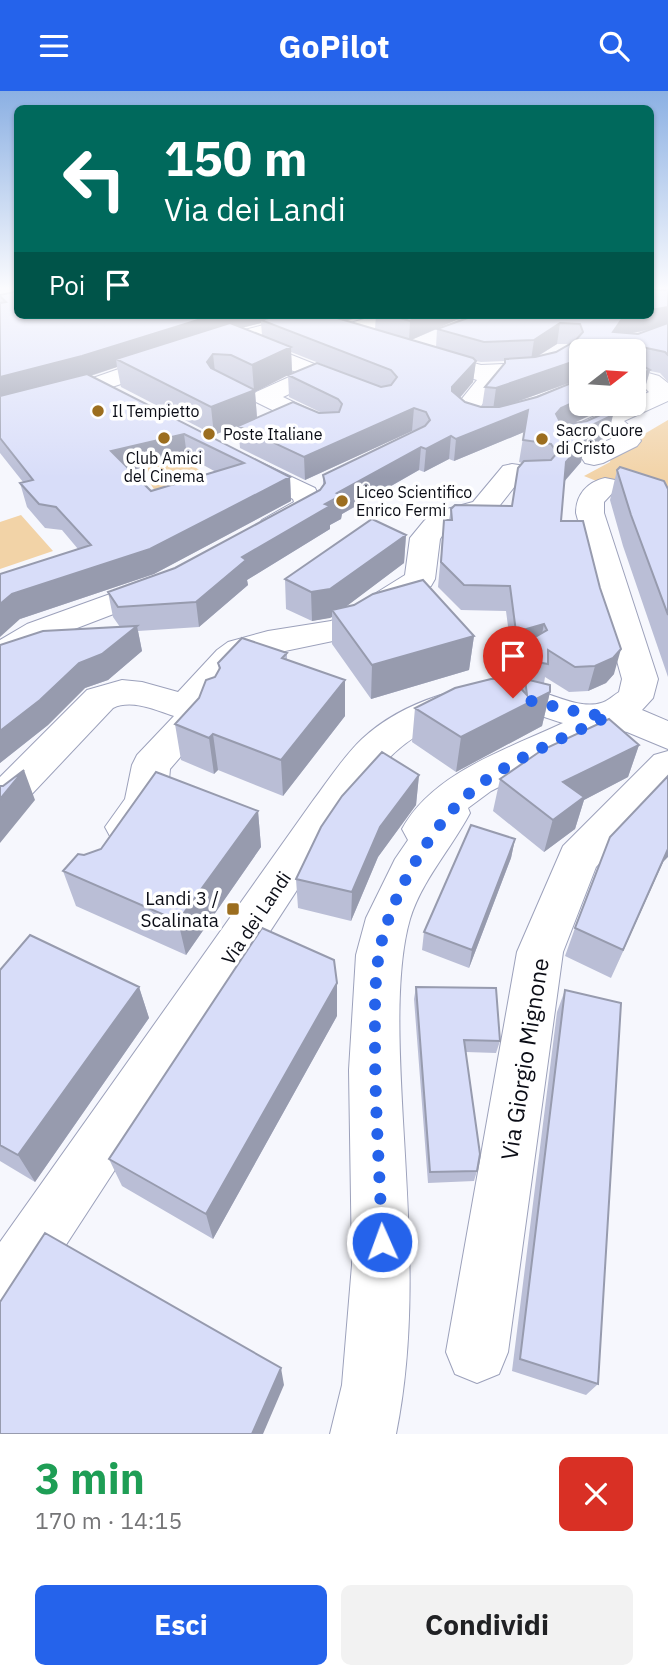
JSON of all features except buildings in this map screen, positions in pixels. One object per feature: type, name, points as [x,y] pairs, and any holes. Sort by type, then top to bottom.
[{"type":"street","points":[[1,408],[134,376],[196,353]]},
{"type":"street","points":[[268,353],[368,394]]},
{"type":"street","points":[[412,353],[480,372],[535,370],[564,353]]},
{"type":"street","points":[[237,368],[271,354]]},
{"type":"street","points":[[646,362],[668,364]]},
{"type":"street","points":[[480,372],[487,377],[489,383],[464,411],[472,418],[483,421],[497,420],[569,393]]},
{"type":"street","points":[[317,373],[264,397],[328,428]]},
{"type":"street","points":[[646,380],[659,387],[661,395],[646,402]]},
{"type":"street","points":[[95,385],[123,401]]},
{"type":"street","points":[[236,395],[278,421]]},
{"type":"street","points":[[567,438],[612,418]]},
{"type":"street","points":[[423,829],[454,797],[477,781],[608,716],[635,698],[640,679],[590,513],[590,500],[600,471],[628,441],[628,437],[611,424],[612,418]]},
{"type":"street","points":[[226,453],[312,496],[248,538]]},
{"type":"street","points":[[233,665],[268,642],[340,630],[422,592],[420,579],[425,538],[442,519],[483,508],[512,472],[537,475]]},
{"type":"street","points":[[0,655],[39,631],[166,583],[190,569]]},
{"type":"street","points":[[0,801],[100,699],[115,691],[199,705],[206,702],[233,665],[242,644],[282,610]]},
{"type":"street","name":"Via dei Landi","points":[[0,1293],[326,813],[375,749],[394,733],[421,720],[486,699],[513,698],[537,701],[580,715],[636,721],[666,745]]},
{"type":"street","points":[[102,860],[142,806],[148,791],[151,765],[189,723],[192,716],[164,700]]},
{"type":"street","name":"Via Giorgio Mignone","points":[[477,1352],[540,952],[578,858],[666,745]]},
{"type":"street","points":[[363,1434],[374,1385],[382,1265],[375,1070],[379,955],[388,918],[410,871],[443,821],[466,796],[514,763]]},
{"type":"shaded area","points":[[668,420],[668,510],[584,476],[610,462],[612,453]]},
{"type":"shaded area","points":[[182,459],[223,485],[164,505],[141,469]]},
{"type":"shaded area","points":[[21,515],[53,551],[0,569],[0,522]]},
{"type":"place","name":"Il Tempietto","points":[[98,411]]},
{"type":"place","name":"Poste Italiane","points":[[209,434]]},
{"type":"place","name":"Club Amici del Cinema","points":[[164,438]]},
{"type":"place","name":"Sacro Cuore di Cristo","points":[[542,439]]},
{"type":"place","name":"Liceo Scientifico Enrico Fermi","points":[[342,501]]},
{"type":"place","name":"Landi 3 / Scalinata","points":[[233,909]]},
{"type":"route","points":[[382,1242],[375,1010],[379,955],[388,918],[410,871],[443,821],[466,796],[514,763],[608,716],[580,715],[537,701],[513,698]]}]
